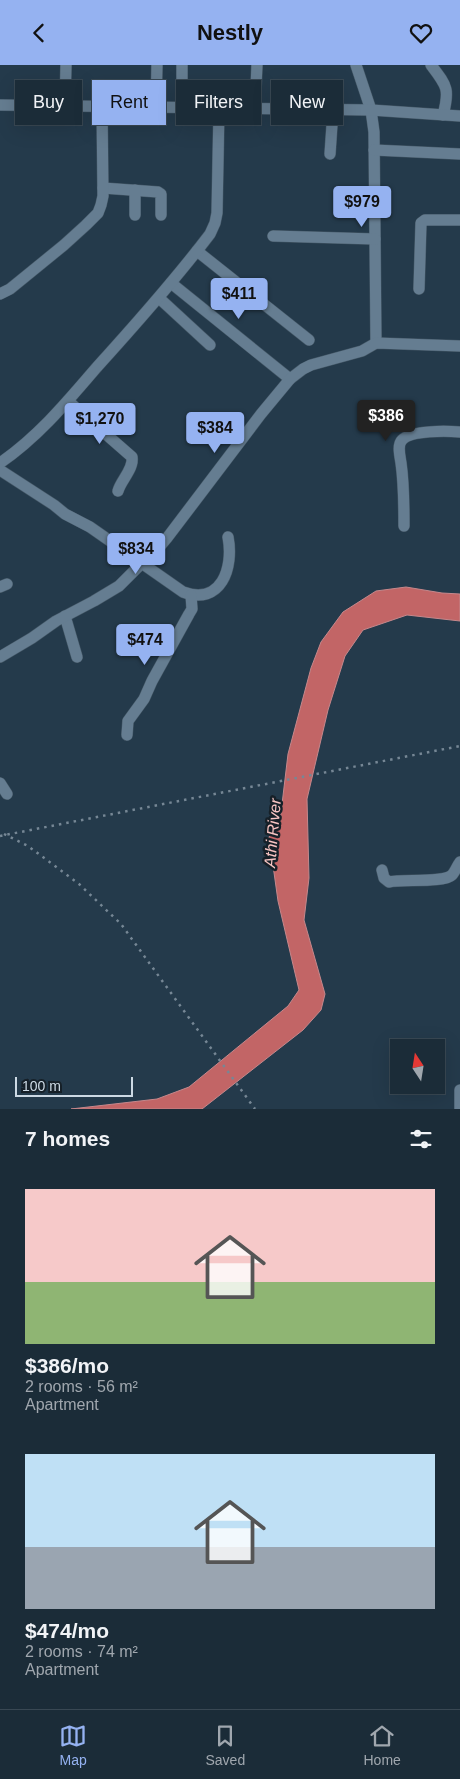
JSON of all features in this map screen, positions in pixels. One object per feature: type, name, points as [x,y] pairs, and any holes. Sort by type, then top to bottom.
[{"type":"street","points":[[66,65],[66,80]]},
{"type":"street","points":[[157,65],[157,80]]},
{"type":"street","points":[[182,65],[182,80]]},
{"type":"street","points":[[256,80],[257,65]]},
{"type":"street","points":[[356,65],[371,111],[374,132],[376,343]]},
{"type":"street","points":[[431,65],[443,80],[447,89],[443,115]]},
{"type":"street","points":[[0,105],[15,105]]},
{"type":"street","points":[[343,110],[460,116]]},
{"type":"street","points":[[0,294],[10,289],[64,245],[98,213],[102,205],[103,188],[102,125]]},
{"type":"street","points":[[0,463],[18,451],[38,433],[68,401],[159,298],[210,234],[218,213],[219,125]]},
{"type":"street","points":[[330,154],[332,125]]},
{"type":"street","points":[[374,150],[460,154]]},
{"type":"street","points":[[103,188],[152,191],[161,194],[162,215]]},
{"type":"street","points":[[135,190],[135,215]]},
{"type":"street","points":[[419,289],[421,223],[425,220],[460,220]]},
{"type":"street","points":[[273,236],[375,239]]},
{"type":"street","points":[[197,251],[309,340]]},
{"type":"street","points":[[171,283],[290,379]]},
{"type":"street","points":[[159,298],[210,345]]},
{"type":"street","points":[[0,657],[65,616],[114,589],[150,557],[167,538],[261,414],[290,379],[303,369],[362,351],[376,343],[460,346]]},
{"type":"street","points":[[68,401],[132,457],[132,465],[121,482],[118,491]]},
{"type":"street","points":[[404,526],[400,444],[402,440],[408,436],[444,431],[460,431]]},
{"type":"street","points":[[0,470],[54,505],[64,514],[90,527],[183,592],[191,595],[209,594],[220,583],[229,568],[230,549],[228,537]]},
{"type":"street","points":[[127,735],[128,721],[144,699],[192,609],[191,595]]},
{"type":"street","points":[[65,616],[77,657]]},
{"type":"street","points":[[0,783],[7,795]]},
{"type":"street","points":[[382,870],[384,878],[389,882],[441,879],[451,876],[460,862]]},
{"type":"street","points":[[460,1090],[460,1109]]},
{"type":"water","name":"Athi River","points":[[406,587],[460,594],[460,621],[407,615],[363,630],[345,656],[328,710],[307,799],[309,878],[304,920],[325,994],[321,1010],[303,1030],[202,1109],[71,1109],[157,1099],[189,1087],[288,1006],[299,990],[278,901],[269,837],[280,821],[288,754],[311,668],[321,642],[343,612],[376,591]]},
{"type":"railway","points":[[0,836],[460,746]]},
{"type":"railway","points":[[4,834],[28,846],[79,884],[121,924],[255,1109]]}]
